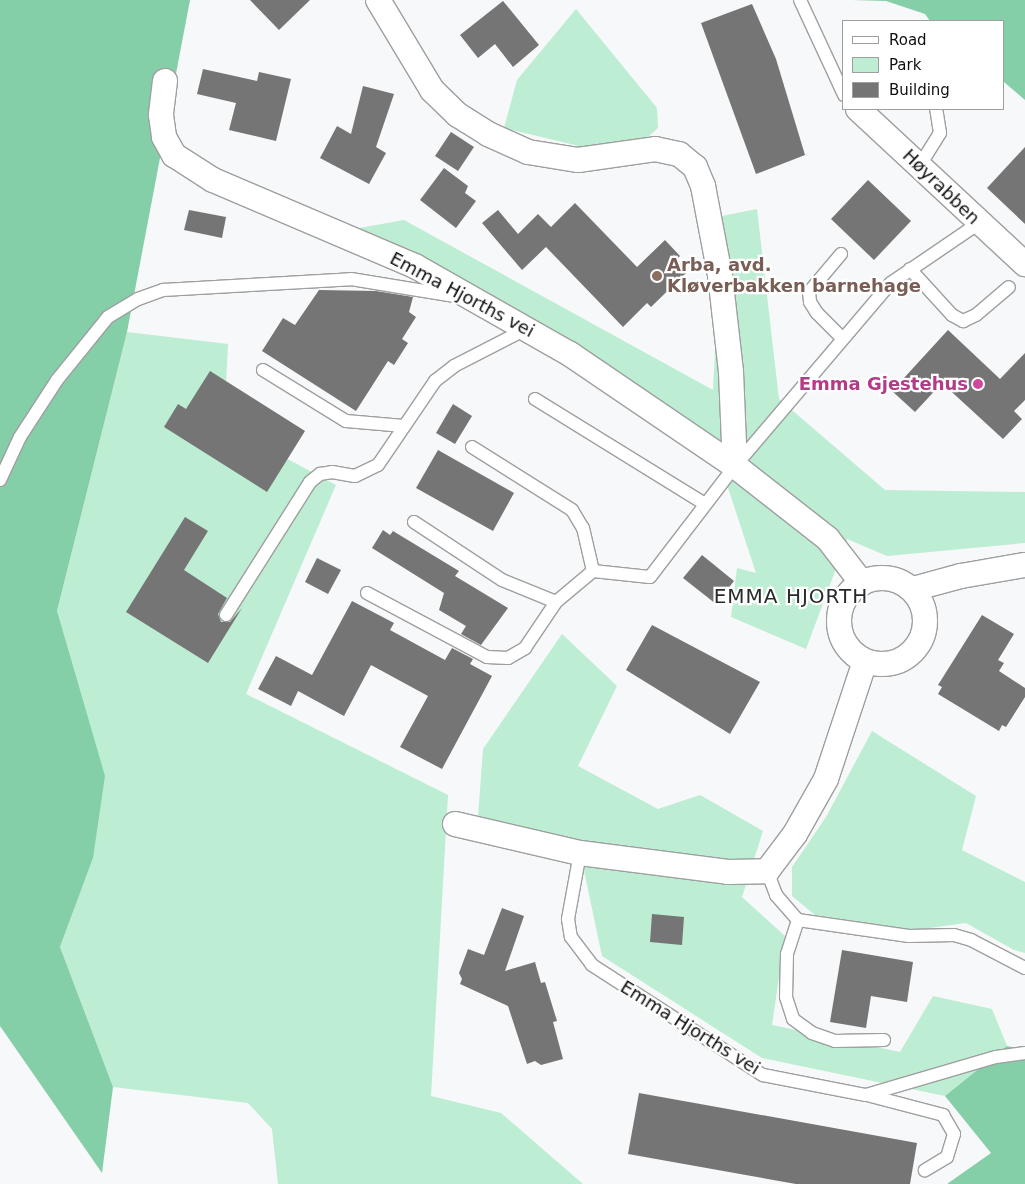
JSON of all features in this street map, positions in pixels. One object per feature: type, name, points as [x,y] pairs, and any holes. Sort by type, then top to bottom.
[{"type":"street","points":[[378,0],[432,90],[458,115],[488,134],[528,152],[578,160],[655,149],[679,154],[695,167],[703,186],[720,275],[730,372],[735,466]]},
{"type":"street","name":"Emma Hjorths vei","points":[[164,82],[161,115],[164,137],[174,156],[214,180],[415,266],[570,354],[735,466],[828,539],[862,583]]},
{"type":"street","name":"Høyrabben","points":[[859,110],[1025,264]]},
{"type":"street","points":[[913,589],[926,616],[924,631],[918,645],[895,662],[866,662],[851,651],[840,632],[838,619],[847,594],[862,583],[886,577],[913,589],[961,576],[1025,566]]},
{"type":"street","points":[[455,824],[580,854],[728,872],[767,872],[794,834],[826,779],[866,662]]},
{"type":"lane","points":[[800,0],[842,91]]},
{"type":"lane","points":[[920,165],[940,133],[936,110]]},
{"type":"lane","points":[[367,593],[487,657],[508,658],[525,648],[556,602],[593,571],[650,577],[735,466],[842,338],[891,283],[979,223]]},
{"type":"lane","points":[[841,254],[809,292],[810,302],[817,313],[842,338]]},
{"type":"lane","points":[[910,269],[952,315],[963,321],[976,315],[1010,287]]},
{"type":"lane","points":[[0,480],[20,437],[57,380],[108,317],[138,299],[163,290],[351,279],[473,298]]},
{"type":"lane","points":[[226,615],[310,482],[320,474],[332,472],[355,476],[368,472],[378,465],[441,376],[526,329]]},
{"type":"lane","points":[[263,370],[346,421],[404,426]]},
{"type":"lane","points":[[535,399],[705,504]]},
{"type":"lane","points":[[472,447],[572,510],[583,528],[593,571]]},
{"type":"lane","points":[[414,522],[502,580],[556,602]]},
{"type":"lane","name":"Emma Hjorths vei","points":[[580,854],[568,919],[571,937],[592,965],[763,1075],[866,1095],[996,1057],[1025,1053]]},
{"type":"lane","points":[[767,872],[776,894],[798,920],[909,936],[954,935],[971,940],[1025,968]]},
{"type":"lane","points":[[798,920],[787,954],[786,997],[793,1018],[812,1032],[835,1041],[884,1040]]},
{"type":"lane","points":[[866,1095],[943,1115],[954,1134],[947,1157],[925,1170]]},
{"type":"green space","points":[[0,0],[190,0],[127,332],[57,611],[105,776],[93,858],[60,947],[113,1087],[102,1173],[0,1026]]},
{"type":"green space","points":[[852,0],[1025,0],[1025,100],[1005,83],[1005,20],[929,20],[925,14],[886,1]]},
{"type":"green space","points":[[576,9],[657,108],[658,128],[640,144],[583,147],[504,128],[517,80]]},
{"type":"green space","points":[[757,209],[779,399],[885,490],[1025,492],[1025,543],[887,556],[847,539],[806,649],[731,617],[737,568],[756,573],[711,436],[348,230],[404,220],[713,390],[722,216]]},
{"type":"green space","points":[[127,332],[228,344],[224,425],[336,485],[246,694],[448,795],[431,1096],[501,1113],[583,1184],[278,1184],[272,1129],[248,1103],[113,1087],[60,947],[93,858],[57,611]]},
{"type":"green space","points":[[562,634],[617,686],[578,766],[658,809],[700,795],[763,831],[742,897],[785,936],[772,1025],[900,1052],[933,996],[992,1009],[1007,1046],[945,1096],[762,1058],[602,956],[579,847],[478,817],[483,749]]},
{"type":"green space","points":[[872,731],[976,796],[962,850],[1025,882],[1025,953],[1014,950],[966,923],[915,930],[815,915],[792,896],[792,867],[826,817]]},
{"type":"green space","points":[[1007,1046],[1025,1050],[1025,1184],[947,1184],[991,1153],[945,1096]]},
{"type":"building","points":[[250,0],[310,0],[279,30]]},
{"type":"building","points":[[503,1],[539,45],[513,67],[495,44],[478,58],[460,35]]},
{"type":"building","points":[[752,4],[776,59],[805,155],[756,174],[701,23]]},
{"type":"building","points":[[203,69],[257,81],[259,72],[291,79],[276,141],[229,130],[236,103],[197,94]]},
{"type":"building","points":[[363,86],[394,94],[376,147],[386,153],[369,184],[320,158],[337,126],[351,134]]},
{"type":"building","points":[[451,132],[474,147],[458,171],[435,156]]},
{"type":"building","points":[[1025,147],[1025,224],[987,188]]},
{"type":"building","points":[[444,168],[468,186],[465,193],[476,201],[456,228],[420,200]]},
{"type":"building","points":[[868,180],[911,221],[874,260],[831,219]]},
{"type":"building","points":[[575,203],[637,267],[665,240],[680,256],[677,259],[688,271],[651,307],[647,303],[623,327],[546,247],[522,270],[482,223],[498,210],[518,234],[538,214],[551,227]]},
{"type":"building","points":[[189,210],[226,217],[222,238],[184,230]]},
{"type":"building","points":[[319,290],[376,291],[413,297],[409,312],[416,317],[402,339],[408,343],[394,365],[388,361],[356,411],[262,351],[283,318],[295,325]]},
{"type":"building","points":[[948,330],[1000,379],[1025,353],[1025,400],[1014,411],[1022,419],[1003,439],[942,383],[915,412],[892,391]]},
{"type":"building","points":[[210,371],[305,431],[267,492],[164,427],[178,404],[186,409]]},
{"type":"building","points":[[453,404],[472,416],[455,444],[436,433]]},
{"type":"building","points":[[438,450],[514,493],[493,531],[416,488]]},
{"type":"building","points":[[185,517],[208,531],[184,570],[227,598],[218,614],[221,622],[230,622],[242,608],[208,663],[126,612]]},
{"type":"building","points":[[383,530],[390,535],[393,531],[459,571],[455,576],[508,608],[481,645],[461,634],[466,626],[439,610],[444,593],[372,548]]},
{"type":"building","points":[[702,555],[734,581],[716,604],[683,578]]},
{"type":"building","points":[[317,558],[341,570],[328,594],[305,582]]},
{"type":"building","points":[[352,601],[394,623],[390,630],[445,660],[452,648],[473,659],[470,664],[492,676],[442,769],[400,747],[428,696],[371,665],[344,716],[298,691],[291,706],[258,689],[276,656],[312,675]]},
{"type":"building","points":[[982,615],[1014,634],[998,660],[1004,663],[999,671],[1025,688],[1025,697],[1006,727],[1002,725],[999,731],[938,694],[942,687],[938,685]]},
{"type":"building","points":[[652,625],[760,682],[730,734],[626,670]]},
{"type":"building","points":[[502,908],[524,916],[505,971],[535,962],[541,983],[545,982],[557,1021],[553,1022],[563,1059],[541,1065],[535,1061],[527,1064],[508,1006],[460,984],[462,979],[459,973],[468,949],[484,955]]},
{"type":"building","points":[[652,914],[684,917],[682,945],[650,942]]},
{"type":"building","points":[[842,950],[913,962],[907,1002],[871,996],[866,1028],[830,1022]]},
{"type":"building","points":[[639,1093],[917,1143],[910,1184],[796,1184],[628,1154]]},
{"type":"place","name":"Arba, avd. Kløverbakken barnehage","points":[[657,276]]},
{"type":"place","name":"Emma Gjestehus","points":[[978,384]]},
{"type":"district","name":"EMMA HJORTH","points":[[791,596]]}]
